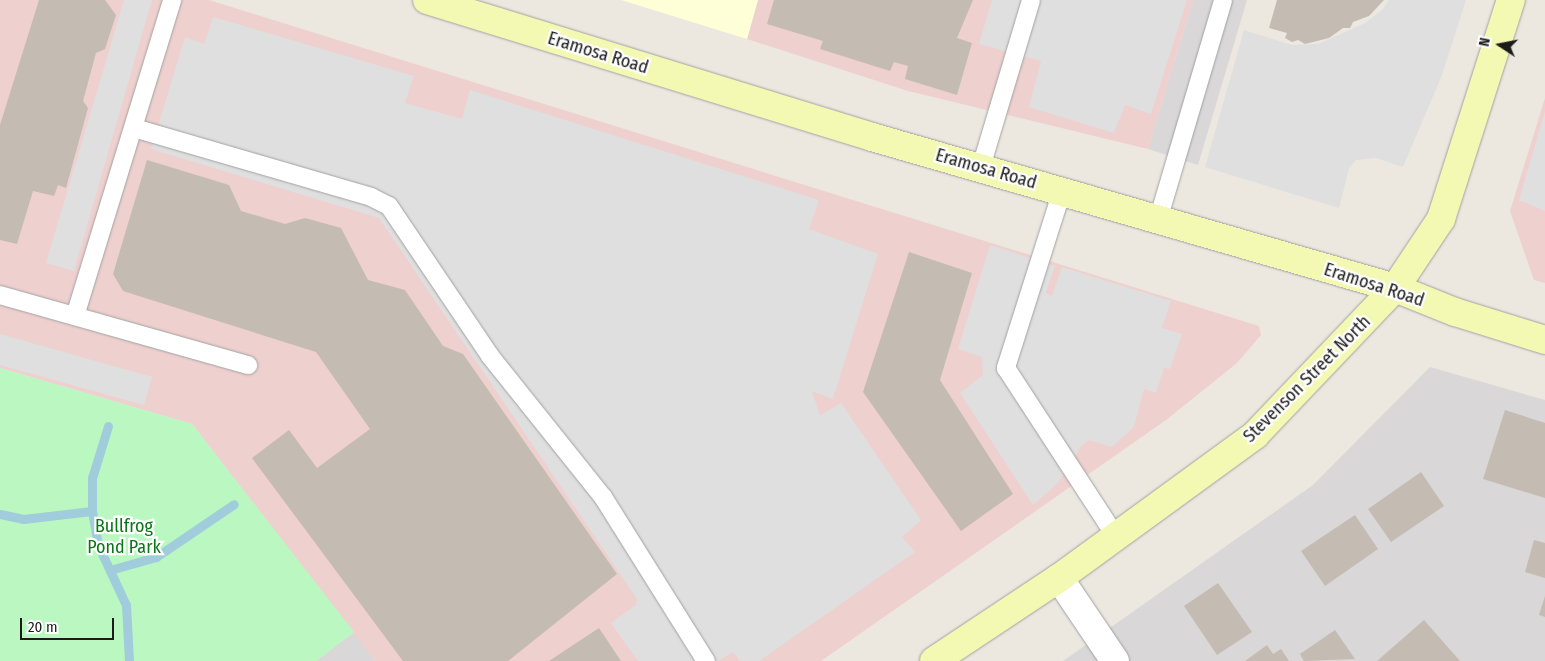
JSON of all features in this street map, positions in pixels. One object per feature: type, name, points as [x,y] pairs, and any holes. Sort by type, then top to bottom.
[{"type":"main road","name":"Eramosa Road","points":[[427,0],[1158,220],[1395,288],[1454,312],[1545,340]]},
{"type":"main road","name":"Stevenson Street North","points":[[934,661],[1059,578],[1255,435],[1395,288],[1441,219],[1511,0]]},
{"type":"street","points":[[1059,578],[1115,661]]},
{"type":"lane","points":[[75,316],[172,0]]},
{"type":"lane","points":[[982,167],[1031,0]]},
{"type":"lane","points":[[1158,220],[1223,0]]},
{"type":"lane","points":[[134,128],[371,197],[389,206],[490,356],[603,497],[706,661]]},
{"type":"lane","points":[[1062,191],[1006,368],[1116,537]]},
{"type":"lane","points":[[0,295],[248,365]]},
{"type":"shaded area","points":[[0,0],[209,0],[1259,326],[1261,335],[1237,363],[1166,420],[821,661],[375,661],[192,424],[0,368]]},
{"type":"shaded area","points":[[124,0],[152,0],[74,271],[46,263]]},
{"type":"shaded area","points":[[621,0],[758,0],[747,39]]},
{"type":"shaded area","points":[[758,0],[1193,0],[1148,149],[908,91],[747,39]]},
{"type":"shaded area","points":[[992,0],[1187,0],[1151,114],[1125,105],[1114,133],[1029,107],[1041,61],[979,44]]},
{"type":"shaded area","points":[[1193,0],[1247,0],[1198,165],[1148,149]]},
{"type":"shaded area","points":[[1389,0],[1466,0],[1442,75],[1403,167],[1376,158],[1356,160],[1349,168],[1339,208],[1205,167],[1244,30],[1292,45],[1318,44],[1365,23],[1383,9]]},
{"type":"shaded area","points":[[213,17],[414,76],[405,103],[462,119],[470,90],[819,200],[809,229],[878,254],[833,399],[812,391],[820,415],[841,403],[921,520],[902,537],[915,552],[759,661],[740,661],[733,652],[718,661],[638,661],[611,623],[636,605],[637,599],[379,218],[151,149],[185,37],[204,44]]},
{"type":"shaded area","points":[[1545,98],[1545,283],[1534,280],[1510,211]]},
{"type":"shaded area","points":[[1545,111],[1545,211],[1519,200]]},
{"type":"shaded area","points":[[990,245],[1055,266],[1046,293],[1052,296],[1062,267],[1171,301],[1162,328],[1182,334],[1170,369],[1164,368],[1156,393],[1144,389],[1134,427],[1112,447],[1089,440],[1082,445],[1058,483],[1033,505],[960,393],[983,375],[982,357],[958,349]]},
{"type":"shaded area","points":[[0,334],[152,377],[144,405],[0,365]]},
{"type":"shaded area","points":[[1430,367],[1545,400],[1545,661],[1063,661],[1313,485]]},
{"type":"shaded area","points":[[354,632],[375,661],[316,661]]},
{"type":"green space","name":"Bullfrog Pond Park","points":[[0,368],[192,424],[354,632],[316,661],[0,661]]},
{"type":"building","points":[[39,0],[105,0],[116,15],[105,49],[96,53],[83,101],[88,108],[66,188],[58,185],[54,196],[33,191],[17,244],[0,240],[0,125]]},
{"type":"building","points":[[774,0],[973,0],[957,38],[972,43],[957,95],[905,79],[908,66],[894,62],[890,71],[820,49],[823,41],[767,24]]},
{"type":"building","points":[[1277,0],[1384,0],[1369,16],[1353,22],[1350,28],[1343,28],[1329,38],[1305,44],[1298,40],[1292,42],[1285,38],[1287,33],[1269,28]]},
{"type":"building","points":[[147,160],[229,185],[241,211],[285,224],[305,218],[341,228],[368,280],[405,290],[443,346],[463,354],[617,574],[508,661],[403,661],[252,458],[289,430],[317,468],[370,429],[316,352],[123,291],[113,274]]},
{"type":"building","points":[[909,252],[972,273],[940,380],[1013,494],[961,531],[863,392]]},
{"type":"building","points":[[1505,410],[1545,423],[1545,498],[1483,479]]},
{"type":"building","points":[[1421,472],[1444,506],[1391,542],[1368,509]]},
{"type":"building","points":[[1355,515],[1378,549],[1325,586],[1301,551]]},
{"type":"building","points":[[1534,540],[1545,543],[1545,578],[1525,572]]},
{"type":"building","points":[[1218,583],[1252,632],[1217,655],[1184,606]]},
{"type":"building","points":[[1545,596],[1545,617],[1539,615]]},
{"type":"building","points":[[1424,620],[1460,661],[1377,661]]},
{"type":"building","points":[[599,628],[621,661],[549,661]]},
{"type":"building","points":[[1335,630],[1355,659],[1304,661],[1300,654]]},
{"type":"building","points":[[1267,645],[1273,654],[1281,649],[1289,661],[1245,661]]},
{"type":"waterway","points":[[108,426],[92,478],[92,511],[98,545],[126,605],[129,661]]},
{"type":"waterway","points":[[110,570],[156,557],[234,504]]},
{"type":"waterway","points":[[0,514],[23,519],[92,511]]}]
